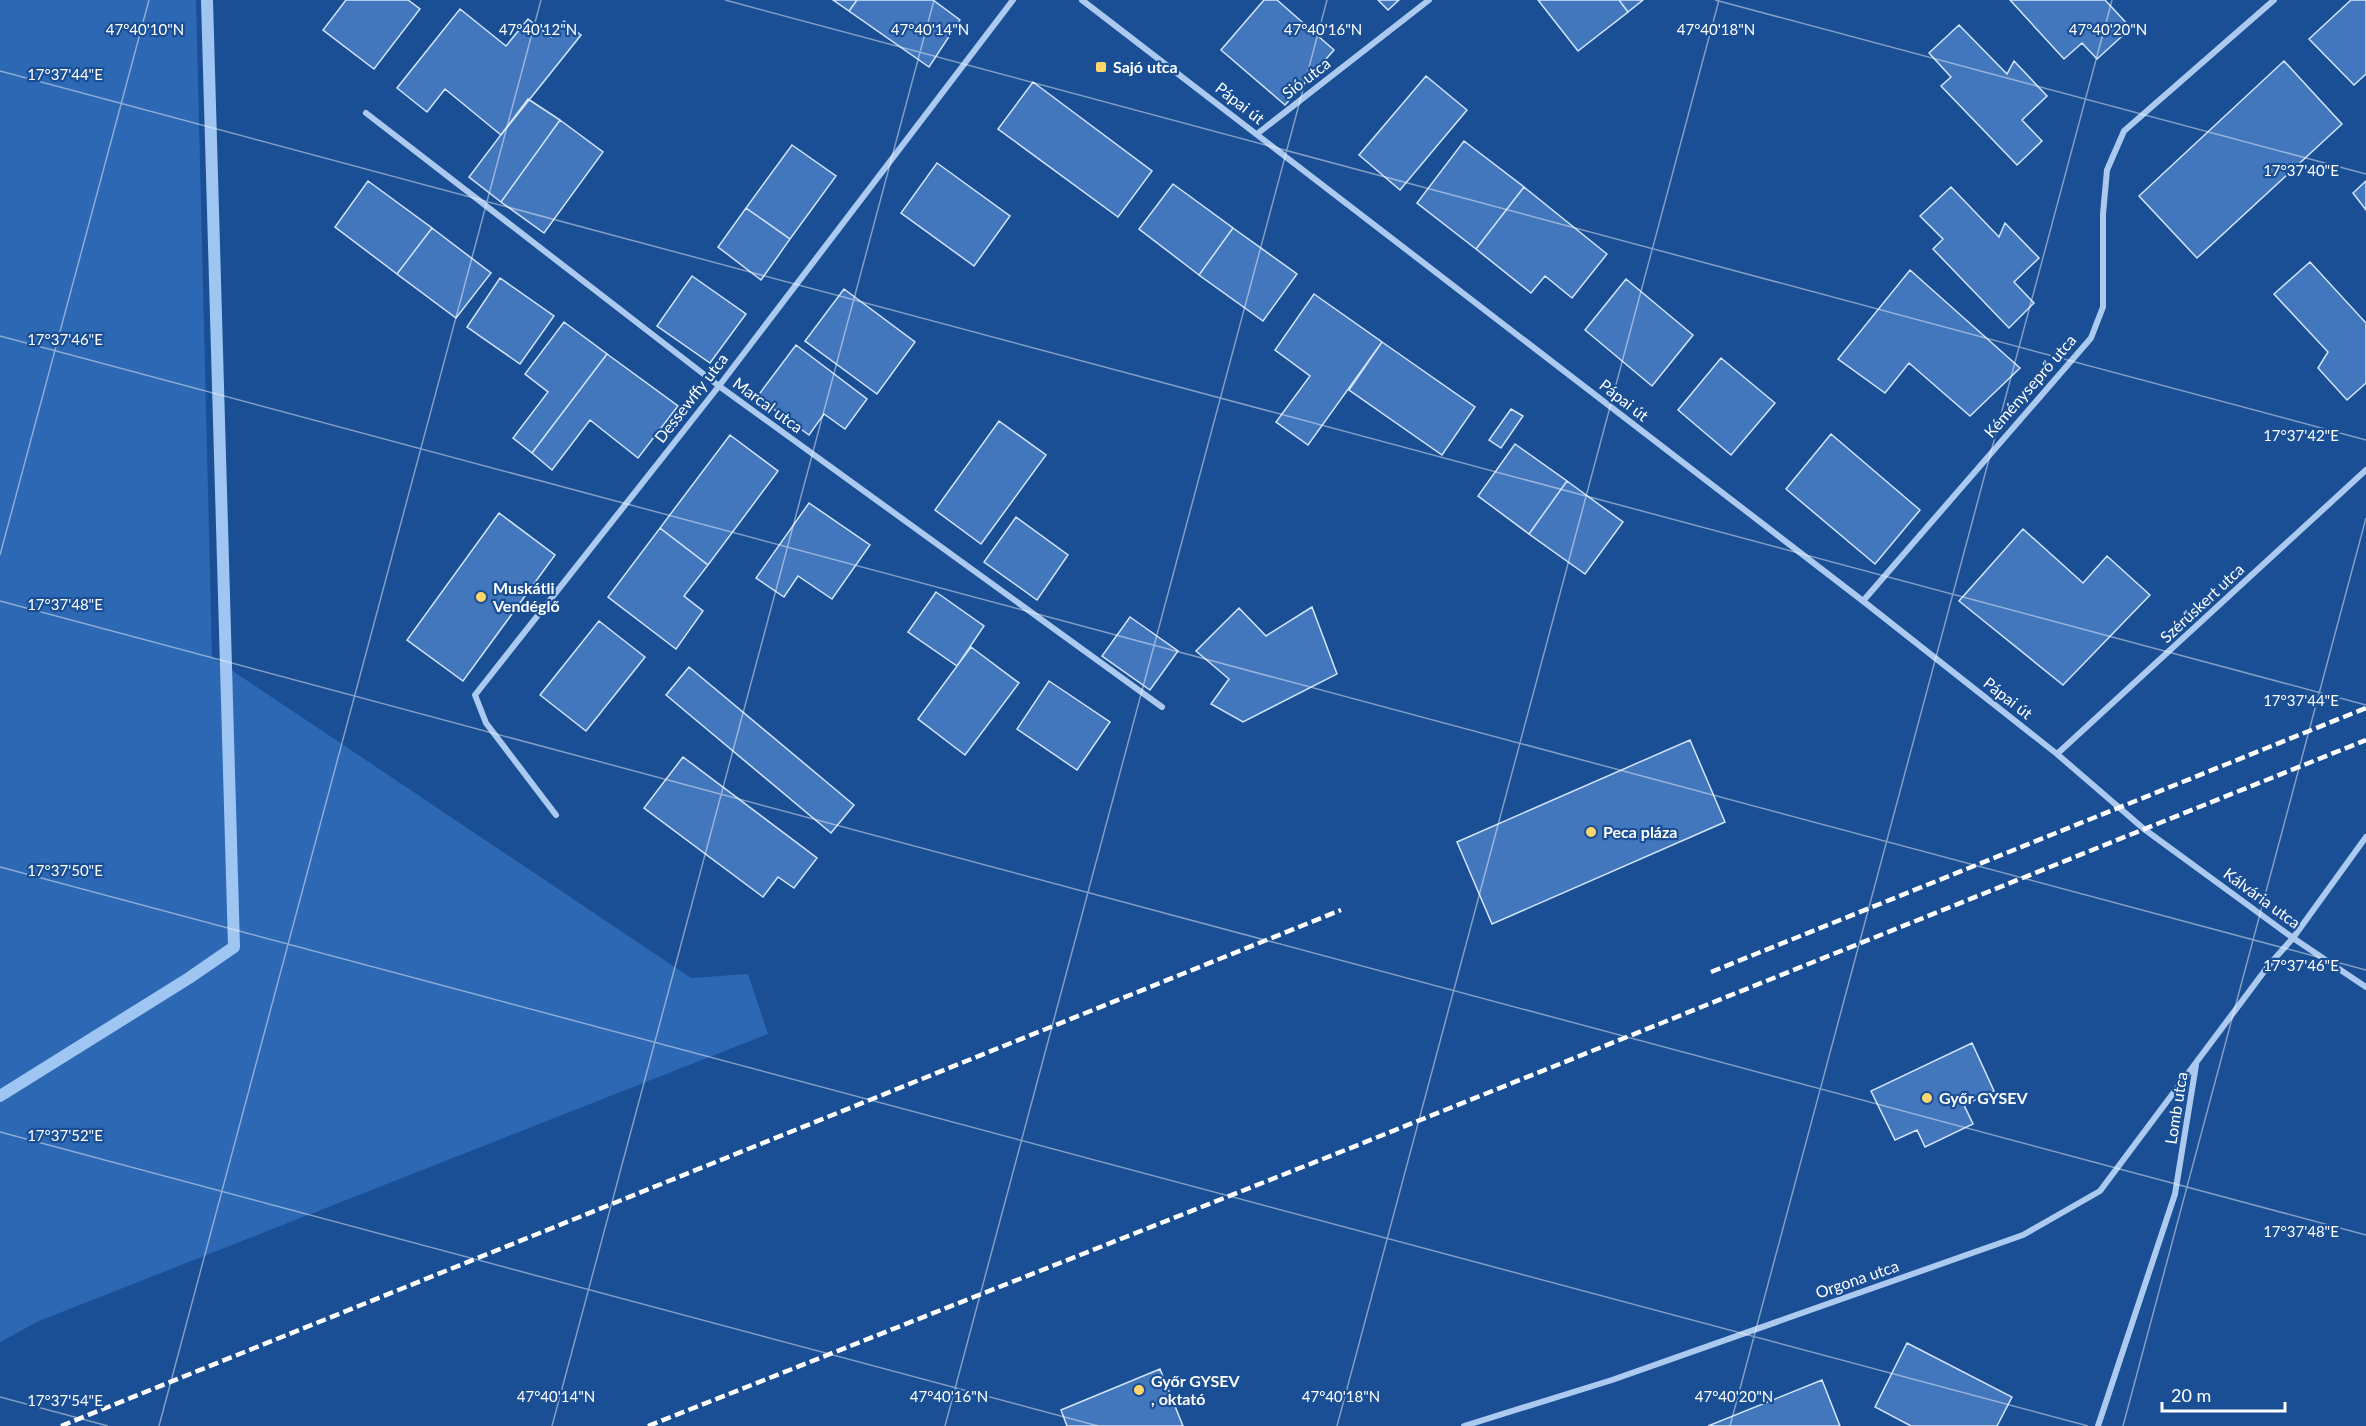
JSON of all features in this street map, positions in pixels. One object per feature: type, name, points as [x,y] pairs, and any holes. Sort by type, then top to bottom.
[{"type":"street","name":"Dessewffy utca","points":[[556,815],[486,723],[475,695],[719,386],[1013,0]]},
{"type":"street","name":"Pápai út","points":[[1082,0],[1863,601],[2057,754],[2144,829]]},
{"type":"street","name":"Sió utca","points":[[1257,134],[1429,0]]},
{"type":"street","name":"Kéményseprő utca","points":[[1863,601],[2091,338],[2103,307],[2103,214],[2108,170],[2124,131],[2274,0]]},
{"type":"street","name":"Marcal utca","points":[[366,113],[719,386],[1162,707]]},
{"type":"street","name":"Szérűskert utca","points":[[2057,754],[2366,470]]},
{"type":"street","name":"Kálvária utca","points":[[2144,829],[2293,938],[2366,987]]},
{"type":"street","name":"Lomb utca","points":[[2098,1426],[2175,1194],[2196,1064],[2269,965],[2293,938],[2366,837]]},
{"type":"street","name":"Orgona utca","points":[[1464,1426],[1612,1380],[2023,1234],[2100,1191],[2196,1064]]},
{"type":"shaded area","points":[[0,0],[196,0],[212,657],[691,978],[748,974],[768,1034],[39,1321],[0,1342]]},
{"type":"building","points":[[346,0],[408,0],[420,9],[374,69],[323,30]]},
{"type":"building","points":[[833,0],[857,0],[849,11]]},
{"type":"building","points":[[857,0],[933,0],[960,20],[929,67],[849,11]]},
{"type":"building","points":[[1264,0],[1277,0],[1334,50],[1285,105],[1221,50]]},
{"type":"building","points":[[1378,0],[1399,0],[1388,10]]},
{"type":"building","points":[[1538,0],[1619,0],[1628,12],[1578,51]]},
{"type":"building","points":[[1619,0],[1643,0],[1628,12]]},
{"type":"building","points":[[2010,0],[2105,0],[2131,28],[2097,59],[2082,43],[2064,59]]},
{"type":"building","points":[[2351,0],[2366,0],[2366,74],[2354,85],[2309,39]]},
{"type":"building","points":[[460,9],[506,46],[528,19],[551,37],[564,21],[581,35],[501,135],[445,89],[427,112],[397,88]]},
{"type":"building","points":[[1959,25],[2007,74],[2014,61],[2047,96],[2022,120],[2042,141],[2017,165],[1941,86],[1951,77],[1929,53]]},
{"type":"building","points":[[2284,61],[2342,124],[2197,258],[2139,196]]},
{"type":"building","points":[[1426,76],[1467,110],[1400,190],[1359,155]]},
{"type":"building","points":[[1033,82],[1152,171],[1118,217],[998,129]]},
{"type":"building","points":[[528,99],[560,120],[501,202],[469,177]]},
{"type":"building","points":[[560,120],[603,152],[544,233],[501,202]]},
{"type":"building","points":[[1464,141],[1524,187],[1476,249],[1417,203]]},
{"type":"building","points":[[792,145],[836,176],[790,239],[746,208]]},
{"type":"building","points":[[937,163],[1010,216],[974,266],[901,213]]},
{"type":"building","points":[[368,181],[432,228],[397,274],[335,227]]},
{"type":"building","points":[[2366,181],[2366,210],[2353,193]]},
{"type":"building","points":[[1173,184],[1233,228],[1199,275],[1139,229]]},
{"type":"building","points":[[1524,187],[1607,254],[1572,298],[1545,276],[1531,293],[1476,249]]},
{"type":"building","points":[[1951,187],[1999,237],[2005,223],[2039,258],[2014,282],[2034,303],[2009,328],[1933,249],[1943,239],[1920,216]]},
{"type":"building","points":[[746,208],[790,239],[761,280],[718,247]]},
{"type":"building","points":[[432,228],[491,273],[456,318],[397,274]]},
{"type":"building","points":[[1233,228],[1297,274],[1263,321],[1199,275]]},
{"type":"building","points":[[2310,262],[2366,323],[2366,383],[2347,400],[2318,368],[2328,352],[2274,294]]},
{"type":"building","points":[[1910,270],[2020,368],[1970,416],[1909,363],[1885,393],[1838,359]]},
{"type":"building","points":[[692,276],[746,314],[710,363],[657,326]]},
{"type":"building","points":[[500,278],[554,316],[520,364],[467,327]]},
{"type":"building","points":[[1626,279],[1693,335],[1652,386],[1585,330]]},
{"type":"building","points":[[844,289],[915,342],[877,394],[805,341]]},
{"type":"building","points":[[1314,294],[1382,342],[1308,445],[1276,422],[1310,376],[1275,350]]},
{"type":"building","points":[[564,322],[607,354],[532,453],[513,438],[548,392],[525,374]]},
{"type":"building","points":[[1382,342],[1475,407],[1442,455],[1349,390]]},
{"type":"building","points":[[796,345],[867,399],[845,429],[824,414],[809,435],[757,397]]},
{"type":"building","points":[[607,354],[678,406],[638,458],[590,420],[552,470],[532,453]]},
{"type":"building","points":[[1721,358],[1775,403],[1731,455],[1678,410]]},
{"type":"building","points":[[1511,409],[1523,416],[1501,448],[1489,440]]},
{"type":"building","points":[[999,421],[1046,455],[981,544],[935,510]]},
{"type":"building","points":[[1831,434],[1920,510],[1875,564],[1786,489]]},
{"type":"building","points":[[730,435],[778,471],[708,565],[660,528]]},
{"type":"building","points":[[1515,444],[1567,481],[1529,534],[1478,496]]},
{"type":"building","points":[[1567,481],[1623,522],[1585,574],[1529,534]]},
{"type":"building","points":[[809,503],[870,545],[832,599],[798,576],[784,597],[756,578]]},
{"type":"building","name":"Muskátli Vendéglő","points":[[499,513],[555,555],[463,681],[407,640]]},
{"type":"building","points":[[1016,517],[1068,555],[1037,600],[984,562]]},
{"type":"building","points":[[660,528],[708,565],[684,596],[703,611],[676,649],[608,597]]},
{"type":"building","points":[[2023,529],[2083,583],[2107,556],[2150,595],[2063,685],[1959,601]]},
{"type":"building","points":[[936,592],[984,626],[957,666],[908,632]]},
{"type":"building","points":[[1312,607],[1337,674],[1243,722],[1211,704],[1229,679],[1196,651],[1239,608],[1266,636]]},
{"type":"building","points":[[1130,617],[1178,651],[1150,690],[1102,656]]},
{"type":"building","points":[[599,621],[645,657],[586,731],[540,695]]},
{"type":"building","points":[[971,647],[1019,683],[965,755],[918,719]]},
{"type":"building","points":[[689,667],[854,805],[831,833],[666,695]]},
{"type":"building","points":[[1049,681],[1110,722],[1077,770],[1017,729]]},
{"type":"building","name":"Peca pláza","points":[[1690,740],[1725,822],[1492,924],[1457,842]]},
{"type":"building","points":[[683,757],[817,858],[794,888],[778,877],[763,897],[644,808]]},
{"type":"building","name":"Győr GYSEV","points":[[1972,1043],[1994,1091],[1964,1105],[1973,1124],[1925,1147],[1917,1130],[1895,1140],[1871,1091]]},
{"type":"building","points":[[1907,1343],[2012,1397],[1997,1426],[1911,1426],[1875,1407]]},
{"type":"building","name":"Győr GYSEV , oktató","points":[[1160,1369],[1183,1426],[1067,1426],[1061,1410]]},
{"type":"building","points":[[1822,1380],[1840,1426],[1708,1426]]},
{"type":"waterway","points":[[0,1096],[189,978],[234,947],[207,0]]},
{"type":"railway","points":[[1711,972],[2366,708]]},
{"type":"railway","points":[[648,1426],[1348,1149],[2366,740]]},
{"type":"railway","points":[[61,1426],[1341,910]]},
{"type":"place","name":"Sajó utca","points":[[1101,67]]},
{"type":"place","name":"Muskátli Vendéglő","points":[[481,597]]},
{"type":"place","name":"Peca pláza","points":[[1591,832]]},
{"type":"place","name":"Győr GYSEV","points":[[1927,1098]]},
{"type":"place","name":"Győr GYSEV , oktató","points":[[1139,1390]]}]
